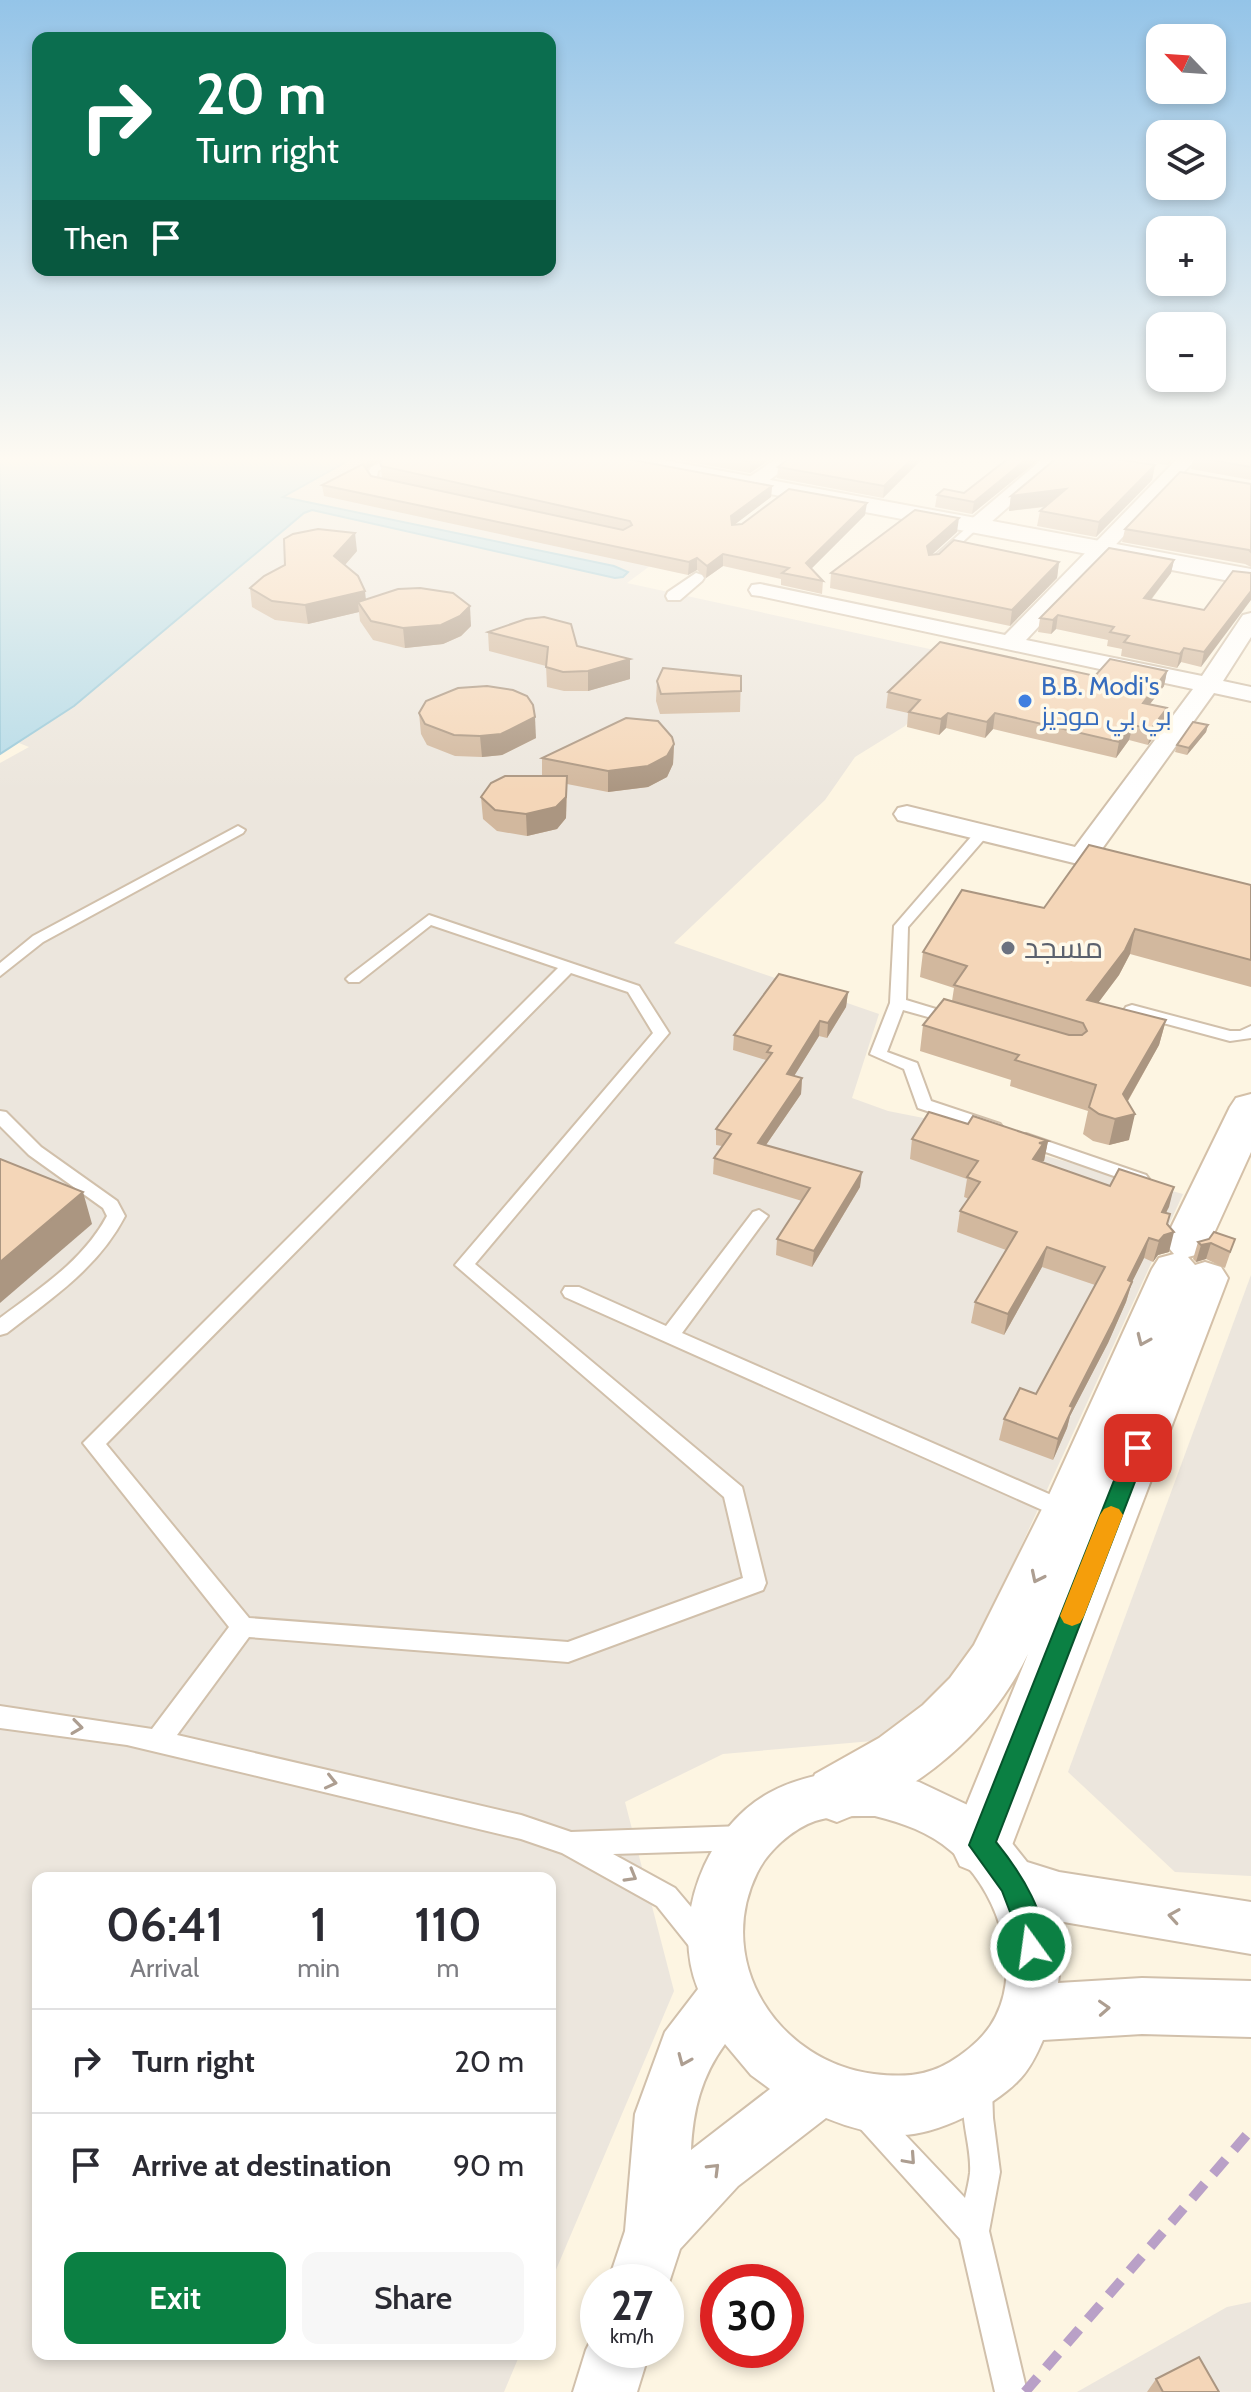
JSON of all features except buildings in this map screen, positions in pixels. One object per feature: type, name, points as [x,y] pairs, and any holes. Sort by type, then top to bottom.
[{"type":"main road","points":[[1205,569],[1251,577]]},
{"type":"main road","points":[[997,1864],[1195,1260],[1251,1107]]},
{"type":"main road","points":[[837,1794],[883,1770],[924,1742],[959,1710],[987,1675],[1195,1260],[1251,1169]]},
{"type":"street","points":[[1010,643],[1079,569]]},
{"type":"street","points":[[674,596],[696,578]]},
{"type":"street","points":[[760,590],[1251,694]]},
{"type":"street","points":[[1082,857],[1208,685],[1251,620]]},
{"type":"street","points":[[907,814],[1159,876]]},
{"type":"street","points":[[997,1864],[1029,1925],[1034,1969],[1026,2013],[1015,2038],[999,2060],[978,2078],[942,2098],[900,2106],[837,2096],[789,2072],[764,2050],[742,2024],[722,1978],[715,1927],[719,1894],[732,1864],[750,1838],[775,1817],[804,1801],[837,1794],[875,1793],[913,1802],[950,1819],[997,1864],[1059,1897],[1251,1928]]},
{"type":"street","points":[[647,2256],[664,2114],[685,2052],[722,1978]]},
{"type":"street","points":[[1026,2013],[1142,2006],[1251,2009]]},
{"type":"street","points":[[647,2256],[717,2165],[837,2096]]},
{"type":"street","points":[[605,2392],[612,2368]]},
{"type":"lane","points":[[0,971],[38,939],[238,830]]},
{"type":"lane","points":[[982,833],[901,926],[898,1003],[878,1054],[911,1066],[924,1104],[1140,1179]]},
{"type":"lane","points":[[354,979],[429,919],[634,989],[661,1033],[464,1265],[734,1493],[755,1583],[568,1652],[243,1627],[93,1443],[568,967]]},
{"type":"lane","points":[[898,1003],[970,1024]]},
{"type":"lane","points":[[1132,1010],[1230,1036],[1244,1036],[1251,1031]]},
{"type":"lane","points":[[0,1116],[35,1151],[111,1205],[116,1216],[110,1231],[81,1263],[0,1328]]},
{"type":"lane","points":[[670,1334],[759,1216]]},
{"type":"lane","points":[[572,1292],[1068,1512]]},
{"type":"lane","points":[[157,1742],[243,1627]]},
{"type":"lane","points":[[0,1717],[127,1734],[521,1827],[569,1843],[666,1897],[722,1978]]},
{"type":"lane","points":[[569,1843],[750,1838]]},
{"type":"lane","points":[[978,2078],[978,2118],[985,2172],[974,2231],[1011,2392]]},
{"type":"lane","points":[[837,2096],[907,2155],[974,2231]]},
{"type":"shaded area","points":[[238,569],[578,569],[620,578],[581,569],[646,569],[627,583],[971,658],[905,726],[855,757],[825,800],[674,943],[879,1014],[852,1098],[888,1111],[954,1124],[1010,1146],[1183,1194],[965,1668],[896,1739],[723,1754],[625,1802],[674,1991],[556,2270],[556,1872],[32,1872],[32,2360],[517,2360],[504,2392],[0,2392],[0,763],[29,747],[19,743],[74,706]]},
{"type":"shaded area","points":[[1251,1275],[1251,1876],[1175,1872],[1068,1772]]},
{"type":"shaded area","points":[[1251,2302],[1251,2392],[1077,2392],[1227,2307]]},
{"type":"water","points":[[0,569],[238,569],[74,706],[0,754]]},
{"type":"water","points":[[573,569],[620,569],[628,572],[623,577]]},
{"type":"railway","points":[[1025,2392],[1251,2130]]},
{"type":"slow traffic","points":[[1072,1616],[1111,1515]]},
{"type":"place","name":"B.B. Modi's بي بي موديز","points":[[1025,701]]},
{"type":"place","name":"مسجد","points":[[1008,948]]},
{"type":"route","points":[[1031,1947],[1029,1925],[1011,1883],[982,1845],[1138,1448]]}]
